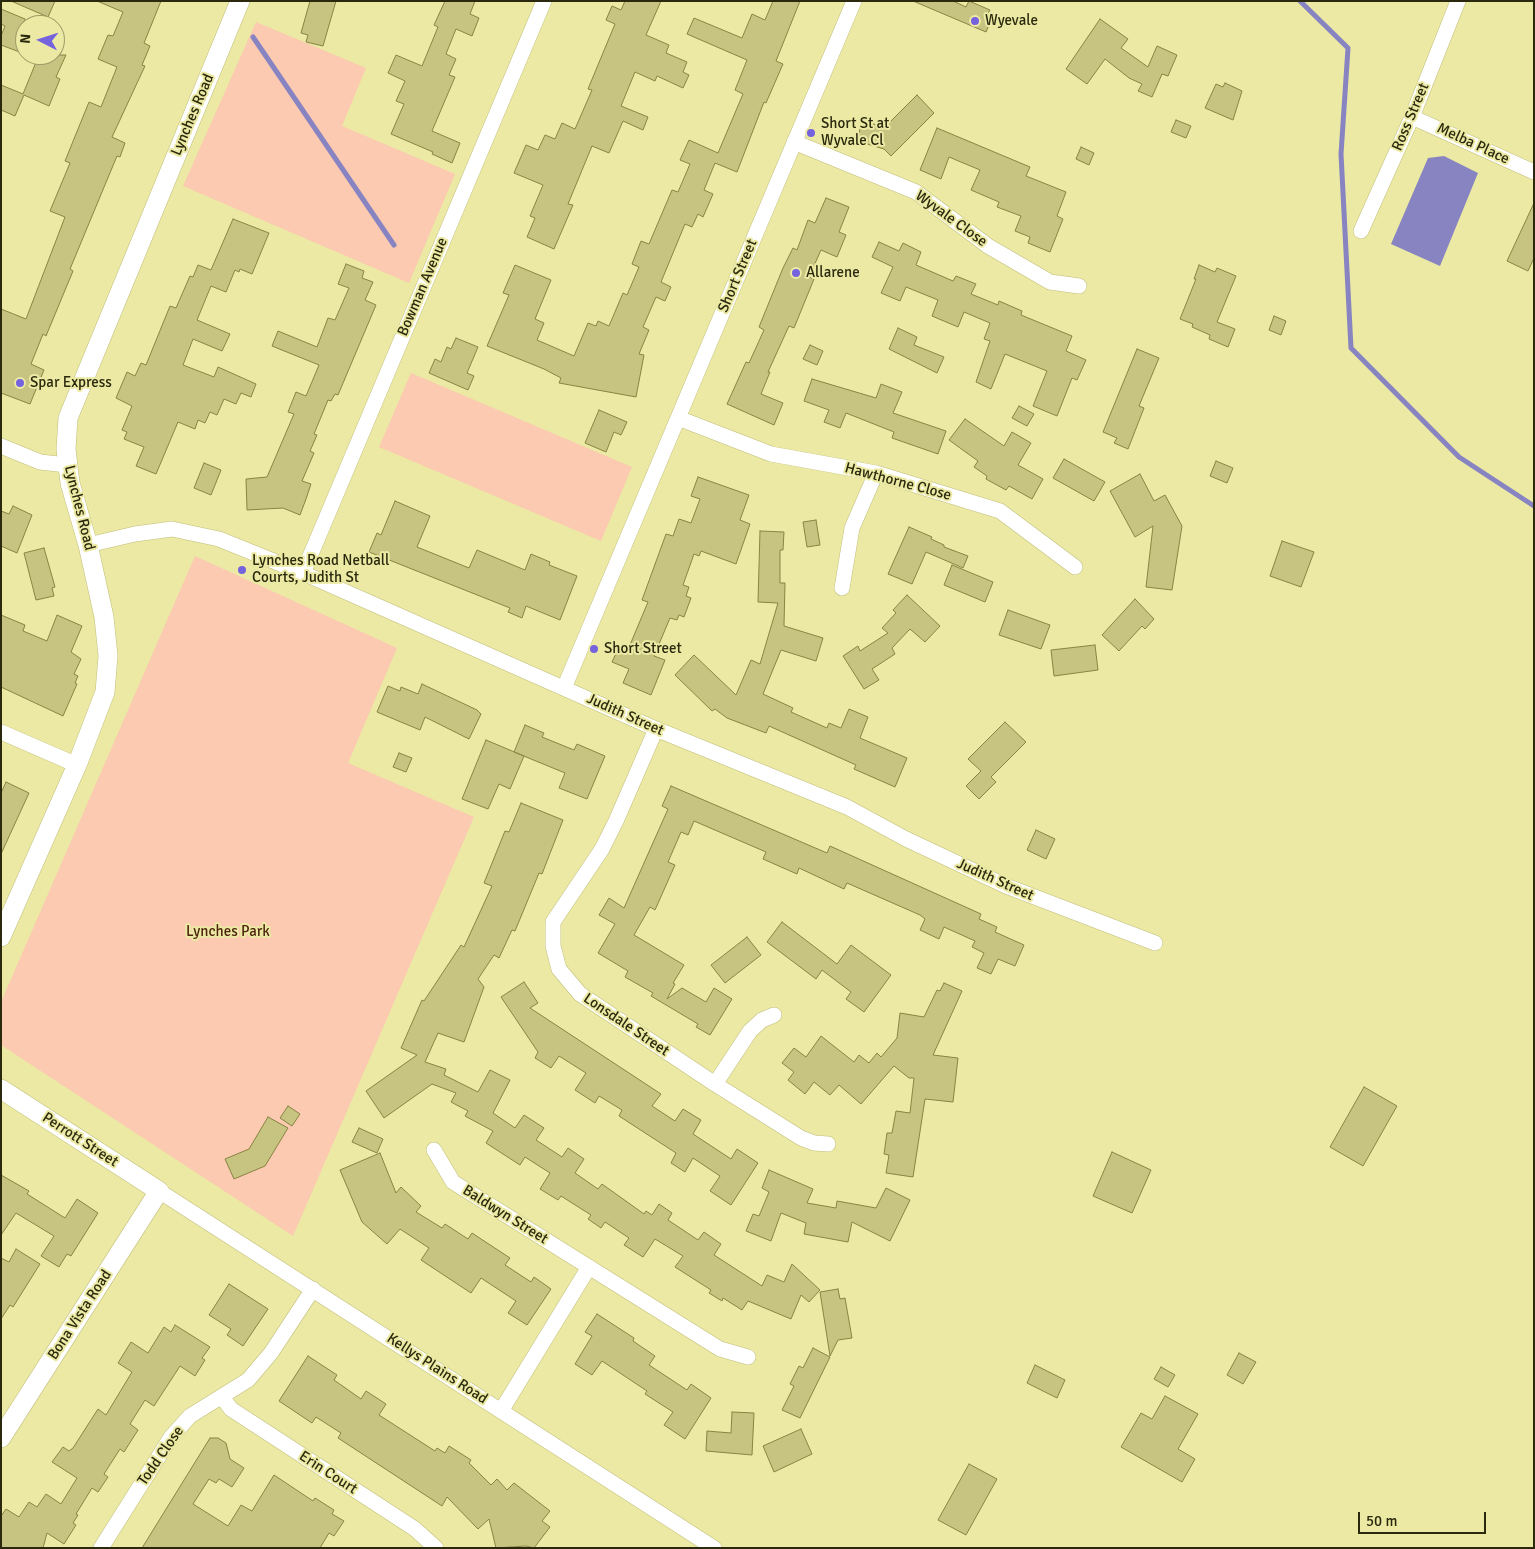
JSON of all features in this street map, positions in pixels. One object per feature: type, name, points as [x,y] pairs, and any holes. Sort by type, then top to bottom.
[{"type":"street","name":"Lynches Road","points":[[1,937],[77,765],[104,692],[108,656],[104,617],[67,465],[66,434],[73,401],[240,1]]},
{"type":"street","name":"Bowman Avenue","points":[[303,573],[544,1]]},
{"type":"street","name":"Short Street","points":[[564,688],[854,1]]},
{"type":"street","name":"Ross Street","points":[[1362,231],[1412,117],[1458,1]]},
{"type":"street","name":"Melba Place","points":[[1412,117],[1534,172]]},
{"type":"street","name":"Wyvale Close","points":[[794,142],[916,192],[988,246],[1050,282],[1079,286]]},
{"type":"street","name":"Hawthorne Close","points":[[678,418],[771,454],[876,473],[1000,511],[1075,567]]},
{"type":"street","points":[[1,446],[40,462],[67,465]]},
{"type":"street","points":[[842,588],[852,528],[876,473]]},
{"type":"street","name":"Judith Street","points":[[88,545],[135,534],[172,530],[219,538],[303,573],[656,729],[847,807],[906,839],[1006,886],[1155,943]]},
{"type":"street","name":"Lonsdale Street","points":[[656,729],[606,842],[553,922],[553,946],[559,969],[580,994],[715,1084],[801,1138],[814,1143],[828,1144]]},
{"type":"street","points":[[1,732],[77,765]]},
{"type":"street","points":[[715,1084],[750,1031],[762,1020],[774,1015]]},
{"type":"street","name":"Perrott Street","points":[[1,1089],[159,1191]]},
{"type":"street","name":"Baldwyn Street","points":[[434,1150],[453,1182],[720,1349],[748,1357]]},
{"type":"street","name":"Kellys Plains Road","points":[[159,1191],[714,1548]]},
{"type":"street","name":"Bona Vista Road","points":[[1,1438],[159,1191]]},
{"type":"street","points":[[501,1410],[589,1268]]},
{"type":"street","name":"Todd Close","points":[[100,1548],[171,1437],[190,1416],[248,1380],[254,1374],[271,1353],[314,1289]]},
{"type":"street","name":"Erin Court","points":[[222,1397],[231,1409],[415,1529],[436,1548]]},
{"type":"green space","points":[[256,22],[366,68],[342,126],[455,174],[409,283],[183,186]]},
{"type":"green space","points":[[411,373],[632,467],[601,541],[379,447]]},
{"type":"green space","name":"Lynches Park","points":[[195,556],[397,648],[348,763],[474,817],[293,1236],[1,1045],[1,1002]]},
{"type":"shaded area","points":[[1444,156],[1478,173],[1440,266],[1391,244],[1428,158]]},
{"type":"building","points":[[11,1],[55,1],[49,15],[43,15]]},
{"type":"building","points":[[97,1],[161,1],[144,43],[150,46],[142,65],[145,66],[112,137],[125,143],[120,157],[117,156],[70,269],[73,271],[46,336],[43,334],[31,364],[44,370],[30,404],[1,393],[1,309],[26,319],[65,217],[50,211],[70,163],[65,161],[89,102],[101,107],[117,67],[98,59],[108,35],[113,36],[123,12]]},
{"type":"building","points":[[310,1],[336,1],[323,46],[306,42],[308,35],[301,33]]},
{"type":"building","points":[[445,1],[475,1],[470,14],[479,18],[472,36],[456,29],[446,54],[456,59],[449,75],[455,77],[432,131],[460,143],[452,163],[432,154],[433,152],[391,134],[404,104],[396,101],[405,81],[388,73],[396,55],[422,66],[438,27],[434,25]]},
{"type":"building","points":[[625,1],[661,1],[646,35],[669,45],[666,53],[687,62],[683,72],[689,75],[683,88],[657,76],[655,81],[635,72],[621,106],[648,117],[643,130],[623,121],[609,153],[592,146],[568,204],[573,205],[554,249],[527,237],[535,218],[530,216],[543,185],[514,173],[526,145],[538,150],[545,135],[555,139],[562,123],[575,129],[592,90],[588,89],[615,24],[606,20],[612,6],[621,10]]},
{"type":"building","points":[[773,1],[800,1],[776,61],[783,64],[766,103],[764,102],[737,172],[715,163],[704,190],[713,194],[703,217],[698,214],[692,227],[685,224],[661,282],[671,287],[665,301],[656,297],[643,327],[649,330],[639,354],[644,355],[636,397],[559,383],[561,378],[544,369],[487,346],[509,295],[503,293],[515,265],[551,280],[535,319],[544,323],[537,340],[574,356],[588,323],[596,326],[598,321],[609,326],[623,293],[627,295],[639,267],[632,264],[641,241],[649,244],[672,190],[678,192],[690,164],[680,160],[689,140],[718,153],[743,94],[735,90],[747,60],[687,34],[694,18],[742,38],[752,14],[765,20]]},
{"type":"building","name":"Wyevale","points":[[913,1],[953,1],[966,7],[969,1],[990,10],[987,15],[992,18],[986,32]]},
{"type":"building","points":[[1,9],[15,15],[15,50],[1,45],[1,36],[5,26],[1,24]]},
{"type":"building","points":[[1100,19],[1128,39],[1121,48],[1148,67],[1157,46],[1177,55],[1168,76],[1162,74],[1152,97],[1138,91],[1142,84],[1129,78],[1105,59],[1087,84],[1066,69]]},
{"type":"building","points":[[35,65],[61,65],[56,77],[60,79],[49,106],[24,95],[15,116],[1,110],[1,85],[23,94]]},
{"type":"building","points":[[1225,83],[1242,91],[1233,120],[1205,108],[1216,84],[1223,87]]},
{"type":"building","points":[[917,95],[934,113],[891,156],[884,149],[857,141],[862,121],[885,127]]},
{"type":"building","points":[[1176,120],[1191,126],[1186,138],[1171,132]]},
{"type":"building","points":[[937,128],[1030,167],[1026,176],[1066,192],[1057,216],[1063,219],[1050,252],[1028,243],[1030,237],[1015,231],[1021,216],[997,207],[999,202],[971,190],[980,170],[949,157],[941,179],[920,170]]},
{"type":"building","points":[[1081,147],[1094,153],[1089,165],[1076,159]]},
{"type":"building","points":[[826,198],[849,207],[839,232],[846,235],[837,257],[821,250],[809,277],[814,279],[794,328],[789,326],[768,372],[770,372],[761,394],[783,403],[774,425],[727,404],[746,362],[749,363],[764,330],[759,327],[783,268],[793,248],[797,250],[808,220],[815,223]]},
{"type":"building","points":[[1534,203],[1534,258],[1528,271],[1507,261]]},
{"type":"building","points":[[233,219],[269,233],[252,274],[240,269],[239,272],[235,270],[226,292],[211,286],[197,320],[230,334],[222,351],[193,339],[183,365],[214,377],[218,367],[256,384],[251,397],[241,393],[236,404],[224,399],[217,415],[210,412],[205,423],[198,420],[195,429],[178,422],[156,474],[136,466],[144,447],[124,439],[127,432],[122,430],[132,406],[116,398],[127,372],[135,376],[141,363],[146,365],[170,306],[176,308],[190,276],[193,277],[198,265],[211,270]]},
{"type":"building","points":[[879,242],[899,251],[903,243],[921,252],[916,265],[953,281],[956,276],[976,284],[971,294],[998,305],[999,301],[1022,311],[1021,315],[1072,336],[1066,351],[1086,360],[1077,380],[1072,378],[1057,416],[1033,406],[1047,371],[1005,354],[991,389],[976,382],[990,341],[984,339],[990,323],[964,312],[958,327],[932,316],[938,300],[906,287],[900,301],[881,293],[893,267],[872,257]]},
{"type":"building","points":[[346,264],[364,271],[362,278],[373,282],[365,300],[376,305],[338,395],[335,394],[331,401],[328,400],[314,434],[317,435],[310,451],[314,453],[302,481],[311,484],[300,515],[283,508],[247,510],[246,479],[267,477],[294,414],[288,412],[296,392],[306,396],[319,365],[272,346],[278,331],[317,347],[328,318],[335,320],[349,288],[338,284]]},
{"type":"building","points":[[1199,265],[1215,272],[1217,268],[1236,276],[1217,322],[1235,329],[1228,347],[1209,339],[1210,335],[1192,327],[1193,324],[1180,319],[1196,279],[1194,279]]},
{"type":"building","points":[[1274,316],[1286,321],[1281,335],[1269,330]]},
{"type":"building","points":[[898,328],[917,337],[914,345],[944,357],[937,373],[889,349]]},
{"type":"building","points":[[456,338],[478,347],[467,373],[474,376],[468,390],[429,373],[435,359],[441,362],[447,347],[451,349]]},
{"type":"building","points":[[810,345],[823,351],[817,365],[803,359]]},
{"type":"building","points":[[1137,349],[1159,358],[1139,406],[1144,408],[1128,449],[1114,443],[1117,438],[1103,432]]},
{"type":"building","points":[[812,379],[876,398],[881,384],[902,392],[893,413],[946,431],[938,454],[892,438],[894,432],[846,413],[840,428],[824,422],[829,410],[804,401]]},
{"type":"building","points":[[1019,406],[1034,414],[1027,426],[1012,418]]},
{"type":"building","points":[[599,410],[627,422],[621,435],[614,432],[606,452],[585,443]]},
{"type":"building","points":[[965,419],[1004,446],[1012,432],[1031,443],[1018,465],[1043,479],[1032,499],[1009,486],[1006,490],[986,479],[987,476],[974,467],[978,461],[949,440]]},
{"type":"building","points":[[1064,459],[1105,482],[1094,501],[1053,478]]},
{"type":"building","points":[[1216,461],[1233,468],[1227,483],[1210,476]]},
{"type":"building","points":[[204,463],[221,470],[211,495],[194,488]]},
{"type":"building","points":[[1140,474],[1154,501],[1165,495],[1182,526],[1172,590],[1146,587],[1153,526],[1135,537],[1110,491]]},
{"type":"building","points":[[698,477],[749,495],[740,520],[750,524],[736,564],[701,551],[699,556],[694,554],[683,585],[689,587],[686,596],[691,598],[684,617],[679,615],[677,620],[670,618],[654,656],[665,660],[651,695],[623,683],[629,669],[612,662],[618,649],[627,652],[648,602],[642,600],[666,534],[673,536],[679,519],[691,523],[700,499],[691,496]]},
{"type":"building","points":[[395,501],[430,516],[417,547],[469,568],[477,550],[525,570],[531,554],[550,562],[549,565],[577,576],[560,620],[526,606],[522,618],[508,612],[510,608],[369,552],[377,533],[381,535]]},
{"type":"building","points":[[13,506],[32,515],[17,553],[1,546],[1,511],[9,514]]},
{"type":"building","points":[[816,520],[820,545],[807,547],[803,522]]},
{"type":"building","points":[[909,527],[932,537],[931,539],[944,545],[944,547],[968,556],[963,568],[926,552],[912,584],[888,574]]},
{"type":"building","points":[[760,531],[784,532],[783,550],[780,550],[780,583],[785,583],[784,626],[823,638],[816,661],[781,650],[763,694],[793,708],[791,712],[827,728],[829,723],[841,728],[849,709],[868,717],[860,738],[907,758],[895,787],[854,769],[856,765],[769,726],[766,733],[727,718],[715,709],[712,711],[675,675],[694,655],[736,695],[751,660],[760,664],[778,603],[758,602]]},
{"type":"building","points":[[1282,541],[1314,552],[1301,587],[1270,576]]},
{"type":"building","points":[[44,548],[55,587],[52,588],[54,596],[36,600],[24,553]]},
{"type":"building","points":[[952,565],[993,582],[985,602],[944,585]]},
{"type":"building","points":[[907,595],[940,626],[925,642],[910,629],[892,648],[895,654],[872,669],[879,680],[864,689],[843,656],[858,646],[860,651],[888,633],[882,628],[896,613],[893,610]]},
{"type":"building","points":[[1135,599],[1154,619],[1145,629],[1142,626],[1119,651],[1102,635]]},
{"type":"building","points":[[1008,610],[1050,625],[1041,649],[999,635]]},
{"type":"building","points":[[1,615],[25,625],[23,631],[47,641],[57,615],[82,626],[71,652],[81,659],[74,674],[78,676],[75,683],[77,684],[63,716],[1,687]]},
{"type":"building","points":[[1095,645],[1098,670],[1054,676],[1051,650]]},
{"type":"building","points":[[422,684],[477,710],[481,714],[469,739],[425,717],[420,730],[377,712],[388,686],[400,691],[401,687],[418,694]]},
{"type":"building","points":[[1005,722],[1026,742],[991,777],[996,782],[979,799],[966,786],[981,771],[968,759]]},
{"type":"building","points":[[525,725],[544,733],[542,737],[574,750],[577,744],[605,756],[587,799],[559,788],[565,773],[514,752]]},
{"type":"building","points":[[486,740],[524,756],[510,789],[499,784],[488,809],[462,799]]},
{"type":"building","points":[[399,753],[412,758],[406,772],[393,767]]},
{"type":"building","points":[[6,782],[29,793],[1,854],[1,793]]},
{"type":"building","points":[[671,786],[827,853],[830,846],[981,914],[979,919],[997,927],[995,932],[1024,945],[1015,966],[998,959],[991,974],[977,968],[984,953],[972,947],[975,941],[944,927],[939,939],[920,930],[925,919],[920,915],[847,883],[844,889],[799,868],[797,874],[763,859],[766,852],[694,821],[688,835],[681,832],[668,862],[675,865],[655,910],[650,907],[634,935],[684,965],[673,983],[675,984],[667,999],[682,988],[706,1002],[714,988],[732,999],[710,1035],[696,1027],[698,1024],[651,996],[653,993],[625,977],[628,971],[598,953],[615,924],[599,915],[609,898],[624,908],[668,809],[662,806]]},
{"type":"building","points":[[521,803],[563,820],[542,874],[539,873],[515,931],[512,930],[499,958],[494,955],[478,979],[484,987],[464,1042],[438,1033],[425,1062],[446,1069],[444,1075],[478,1092],[490,1070],[510,1080],[493,1113],[515,1128],[524,1115],[544,1128],[536,1140],[562,1157],[568,1148],[584,1159],[575,1173],[598,1189],[602,1184],[644,1214],[646,1211],[652,1215],[659,1204],[672,1213],[668,1220],[698,1240],[704,1232],[721,1244],[714,1255],[762,1286],[767,1275],[784,1282],[792,1264],[820,1290],[809,1302],[801,1295],[791,1319],[748,1301],[742,1310],[723,1298],[722,1301],[709,1293],[711,1290],[675,1267],[683,1256],[655,1239],[643,1257],[624,1245],[629,1238],[605,1222],[601,1228],[588,1219],[591,1215],[561,1196],[558,1200],[540,1189],[550,1173],[525,1157],[520,1165],[486,1143],[493,1131],[465,1116],[468,1111],[451,1102],[456,1093],[432,1084],[384,1118],[366,1091],[417,1055],[401,1048],[422,1000],[424,1001],[461,945],[464,947],[492,886],[484,883],[505,831],[509,832]]},
{"type":"building","points":[[1036,830],[1055,839],[1046,859],[1027,850]]},
{"type":"building","points":[[782,922],[837,964],[851,945],[891,975],[864,1012],[846,999],[851,992],[822,970],[816,979],[767,942]]},
{"type":"building","points":[[747,937],[761,955],[725,983],[711,965]]},
{"type":"building","points":[[524,982],[538,1003],[530,1008],[661,1094],[652,1106],[675,1121],[683,1109],[701,1120],[693,1134],[731,1159],[737,1149],[758,1163],[731,1205],[710,1191],[720,1176],[693,1158],[685,1172],[671,1163],[676,1153],[619,1116],[622,1110],[599,1096],[595,1103],[575,1090],[586,1073],[559,1056],[551,1068],[535,1058],[538,1052],[501,997]]},
{"type":"building","points":[[944,983],[962,991],[933,1055],[958,1058],[953,1102],[925,1099],[913,1177],[886,1173],[889,1155],[884,1154],[887,1133],[892,1133],[896,1111],[910,1113],[914,1078],[909,1078],[894,1066],[861,1104],[839,1085],[830,1095],[814,1082],[805,1094],[788,1080],[794,1072],[782,1063],[794,1048],[806,1057],[821,1036],[854,1062],[859,1055],[869,1063],[877,1053],[881,1057],[897,1038],[900,1013],[924,1017],[937,990],[940,991]]},
{"type":"building","points":[[1364,1087],[1397,1106],[1363,1166],[1330,1147]]},
{"type":"building","points":[[288,1106],[300,1114],[292,1126],[280,1118]]},
{"type":"building","points":[[268,1117],[288,1128],[265,1166],[234,1179],[225,1159],[249,1149]]},
{"type":"building","points":[[359,1128],[383,1139],[377,1153],[352,1142]]},
{"type":"building","points":[[1112,1152],[1151,1170],[1132,1213],[1093,1196]]},
{"type":"building","points":[[380,1153],[396,1193],[401,1187],[421,1206],[416,1212],[442,1228],[445,1224],[468,1239],[472,1233],[510,1258],[505,1265],[531,1282],[534,1277],[551,1289],[527,1325],[508,1313],[516,1301],[481,1278],[471,1293],[421,1260],[429,1248],[400,1229],[387,1244],[362,1222],[340,1170]]},
{"type":"building","points":[[769,1170],[813,1189],[807,1203],[836,1208],[837,1201],[876,1208],[886,1188],[910,1200],[890,1241],[852,1222],[848,1242],[804,1234],[806,1223],[781,1213],[771,1241],[746,1231],[753,1214],[759,1216],[769,1192],[762,1188]]},
{"type":"building","points":[[1,1175],[29,1191],[27,1194],[65,1218],[77,1199],[98,1213],[71,1256],[67,1254],[59,1267],[41,1256],[54,1236],[16,1213],[1,1235]]},
{"type":"building","points":[[16,1249],[40,1264],[13,1307],[10,1305],[1,1319],[1,1258],[9,1262]]},
{"type":"building","points":[[229,1284],[268,1309],[243,1346],[227,1335],[231,1329],[209,1315]]},
{"type":"building","points":[[838,1289],[840,1299],[845,1298],[852,1338],[838,1340],[830,1356],[820,1292]]},
{"type":"building","points":[[597,1314],[634,1338],[633,1341],[655,1356],[649,1365],[687,1390],[691,1384],[711,1398],[685,1439],[664,1425],[673,1412],[645,1394],[647,1391],[602,1361],[592,1375],[575,1364],[592,1336],[585,1332]]},
{"type":"building","points":[[175,1325],[210,1347],[202,1358],[205,1360],[195,1376],[180,1366],[154,1406],[145,1400],[130,1424],[138,1430],[124,1452],[120,1449],[104,1474],[108,1477],[98,1492],[92,1488],[76,1514],[78,1515],[73,1523],[76,1525],[64,1544],[47,1533],[43,1548],[1,1548],[1,1516],[6,1509],[19,1517],[29,1502],[37,1507],[46,1494],[61,1504],[77,1478],[52,1462],[63,1447],[69,1451],[73,1448],[98,1409],[106,1415],[132,1372],[118,1363],[131,1342],[148,1353],[164,1327],[171,1332]]},
{"type":"building","points":[[813,1348],[830,1357],[800,1418],[782,1410],[794,1386],[790,1384],[799,1366],[803,1368]]},
{"type":"building","points":[[1239,1353],[1256,1362],[1243,1384],[1227,1375]]},
{"type":"building","points":[[308,1356],[337,1375],[334,1380],[361,1399],[366,1391],[386,1404],[379,1415],[435,1451],[437,1448],[445,1453],[449,1446],[471,1460],[469,1463],[491,1485],[497,1479],[507,1490],[514,1483],[550,1511],[542,1521],[550,1527],[534,1548],[526,1546],[496,1548],[489,1519],[478,1529],[447,1497],[442,1506],[338,1438],[341,1433],[316,1417],[312,1423],[279,1401]]},
{"type":"building","points":[[1035,1365],[1065,1380],[1057,1398],[1027,1383]]},
{"type":"building","points":[[1161,1367],[1175,1375],[1168,1387],[1154,1379]]},
{"type":"building","points":[[1165,1396],[1198,1414],[1178,1449],[1195,1459],[1182,1482],[1121,1447],[1141,1413],[1152,1419]]},
{"type":"building","points":[[732,1412],[754,1413],[752,1455],[706,1451],[707,1431],[731,1433]]},
{"type":"building","points":[[801,1429],[812,1454],[774,1472],[763,1446]]},
{"type":"building","points":[[210,1438],[218,1438],[226,1443],[230,1459],[244,1468],[232,1487],[219,1479],[216,1483],[209,1479],[193,1504],[228,1526],[241,1505],[252,1511],[274,1475],[313,1501],[315,1498],[334,1510],[332,1514],[344,1521],[334,1536],[329,1533],[320,1548],[142,1548]]},
{"type":"building","points":[[969,1464],[997,1479],[966,1535],[938,1520]]},
{"type":"waterway","points":[[1300,1],[1348,48],[1341,154],[1351,348],[1459,457],[1534,506]]},
{"type":"waterway","points":[[253,37],[394,245]]},
{"type":"place","name":"Wyevale","points":[[975,21]]},
{"type":"place","name":"Short St at Wyvale Cl","points":[[811,133]]},
{"type":"place","name":"Allarene","points":[[796,273]]},
{"type":"place","name":"Spar Express","points":[[20,383]]},
{"type":"place","name":"Lynches Road Netball Courts, Judith St","points":[[242,570]]},
{"type":"place","name":"Short Street","points":[[594,649]]}]
